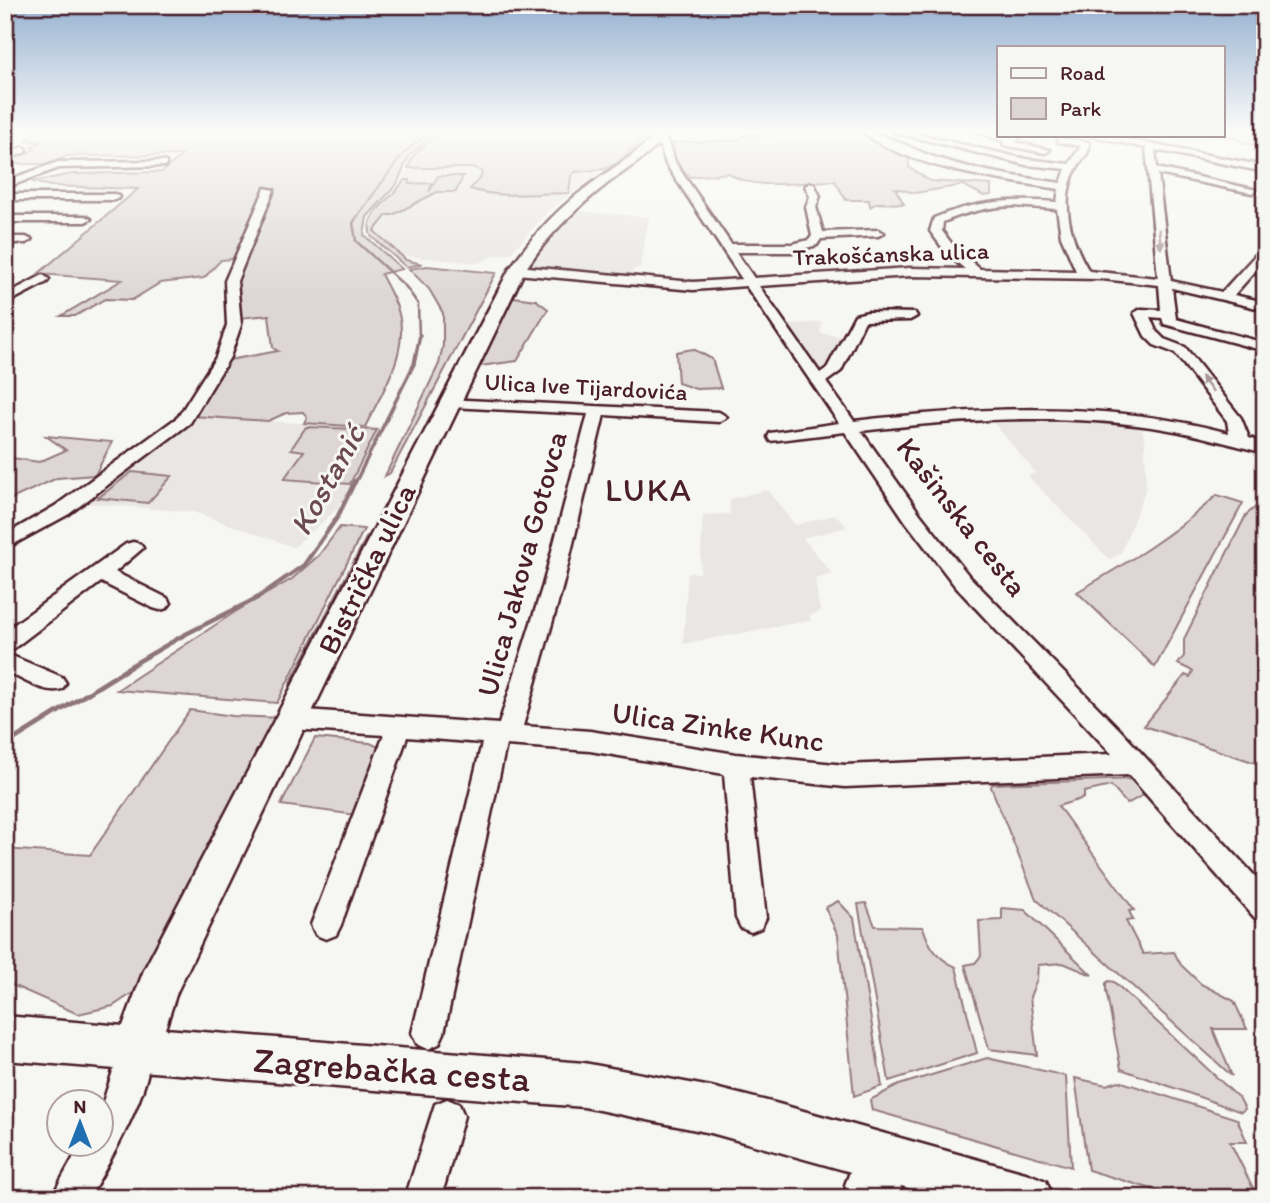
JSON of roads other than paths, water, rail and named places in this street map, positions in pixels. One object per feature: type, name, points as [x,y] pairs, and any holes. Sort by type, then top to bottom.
[{"type":"main road","name":"Bistrička ulica","points":[[136,1049],[159,985],[517,270],[535,240],[555,218],[595,186]]},
{"type":"main road","name":"Zagrebačka cesta","points":[[5,1038],[584,1085],[711,1110],[775,1126],[1029,1198]]},
{"type":"street","name":"Kašinska cesta","points":[[688,186],[913,518],[962,581],[1135,764],[1265,908]]},
{"type":"street","points":[[730,248],[805,247],[813,243],[818,236],[811,207],[815,202],[810,186]]},
{"type":"street","points":[[1061,186],[1066,187],[1061,223],[1084,274]]},
{"type":"street","points":[[1154,186],[1167,314],[1171,323],[1265,347]]},
{"type":"street","points":[[1233,186],[1252,190]]},
{"type":"street","points":[[5,543],[62,510],[184,421],[223,357],[234,325],[231,281],[269,190]]},
{"type":"street","points":[[5,197],[115,197]]},
{"type":"street","points":[[986,285],[976,272],[951,251],[936,232],[938,220],[958,210],[1002,202],[1062,206]]},
{"type":"street","points":[[5,219],[85,219]]},
{"type":"street","points":[[5,229],[59,228]]},
{"type":"street","points":[[818,236],[878,233]]},
{"type":"street","points":[[5,240],[26,240]]},
{"type":"street","points":[[1225,297],[1265,252]]},
{"type":"street","name":"Trakošćanska ulica","points":[[517,270],[661,285],[751,283],[863,274],[1084,274],[1164,283],[1265,306]]},
{"type":"street","points":[[5,300],[43,279]]},
{"type":"street","points":[[1167,314],[1140,313],[1150,333],[1159,342],[1184,355],[1235,421],[1236,431],[1242,441]]},
{"type":"street","points":[[818,380],[833,371],[860,318],[910,316]]},
{"type":"street","name":"Ulica Ive Tijardovića","points":[[451,402],[719,417]]},
{"type":"street","name":"Ulica Jakova Gotovca","points":[[428,1032],[502,735],[553,584],[597,410]]},
{"type":"street","points":[[776,437],[850,426],[1013,413],[1098,416],[1160,422],[1265,449]]},
{"type":"street","points":[[5,643],[133,548]]},
{"type":"street","points":[[100,573],[160,603]]},
{"type":"street","points":[[5,661],[54,682]]},
{"type":"street","name":"Ulica Zinke Kunc","points":[[292,719],[609,744],[736,765],[845,776],[1135,764]]},
{"type":"street","points":[[326,925],[399,727]]},
{"type":"street","points":[[736,765],[751,918]]},
{"type":"street","points":[[116,1112],[136,1049]]},
{"type":"street","points":[[423,1198],[447,1116]]},
{"type":"street","points":[[69,1198],[92,1158]]},
{"type":"waterway","name":"Kostanić","points":[[354,221],[379,186]]},
{"type":"waterway","name":"Kostanić","points":[[355,220],[353,223],[356,241],[406,287],[418,304],[419,337]]},
{"type":"waterway","name":"Kostanić","points":[[355,483],[414,364],[420,335]]},
{"type":"waterway","name":"Kostanić","points":[[127,668],[257,598],[304,565],[338,516],[355,481]]},
{"type":"waterway","name":"Kostanić","points":[[5,745],[130,667]]},
{"type":"district","name":"LUKA","points":[[649,489]]}]
